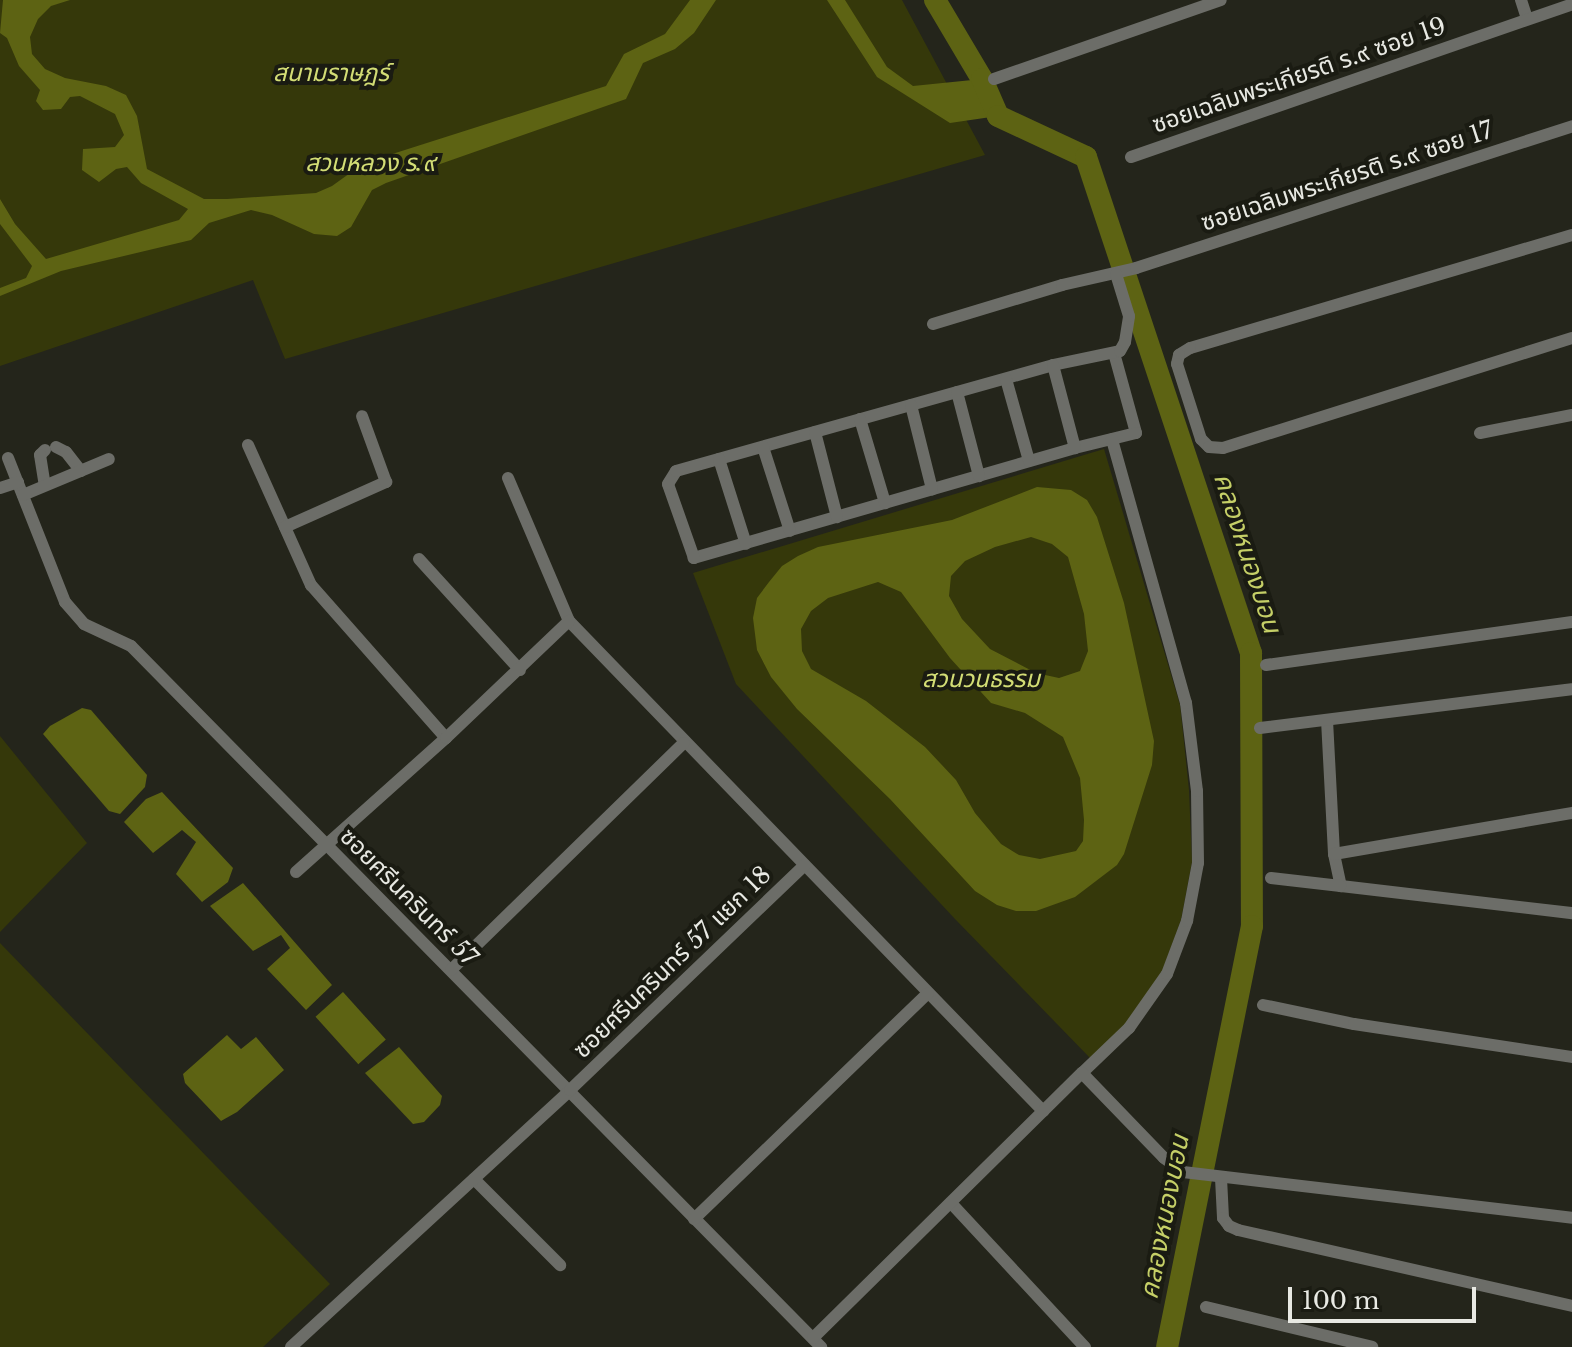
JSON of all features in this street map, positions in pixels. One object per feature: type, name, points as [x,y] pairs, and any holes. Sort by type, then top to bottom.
[{"type":"street","points":[[994,79],[1221,0]]},
{"type":"street","points":[[1521,0],[1527,19]]},
{"type":"street","name":"ซอยเฉลิมพระเกียรติ ร.๙ ซอย 19","points":[[1131,157],[1572,4]]},
{"type":"street","name":"ซอยเฉลิมพระเกียรติ ร.๙ ซอย 17","points":[[933,324],[1062,285],[1117,274],[1572,126]]},
{"type":"street","points":[[1572,235],[1190,348],[1179,355],[1177,364],[1201,439],[1209,447],[1223,448],[1572,338]]},
{"type":"street","points":[[1114,353],[1136,433],[694,558],[668,484],[676,471],[1053,365],[1114,353],[1125,342],[1129,316],[1117,274]]},
{"type":"street","points":[[1053,365],[1075,448]]},
{"type":"street","points":[[1006,379],[1029,461]]},
{"type":"street","points":[[957,392],[979,476]]},
{"type":"street","points":[[911,405],[932,489]]},
{"type":"street","points":[[1480,433],[1572,415]]},
{"type":"street","points":[[285,527],[386,482],[362,416]]},
{"type":"street","points":[[860,419],[885,503]]},
{"type":"street","points":[[815,432],[837,517]]},
{"type":"street","points":[[817,1342],[951,1203],[1129,1028],[1167,974],[1187,921],[1198,863],[1197,791],[1186,703],[1112,439]]},
{"type":"street","points":[[248,445],[311,585],[446,738]]},
{"type":"street","points":[[763,447],[790,531]]},
{"type":"street","points":[[45,485],[40,458],[50,448],[66,452],[81,471]]},
{"type":"street","name":"ซอยศรีนครินทร์ 57","points":[[8,458],[65,602],[84,624],[131,646],[817,1342]]},
{"type":"street","points":[[23,495],[109,459]]},
{"type":"street","points":[[719,459],[746,544]]},
{"type":"street","points":[[508,478],[569,621],[1043,1111]]},
{"type":"street","points":[[0,488],[18,482]]},
{"type":"street","points":[[419,559],[520,670]]},
{"type":"street","points":[[296,872],[520,670],[569,621]]},
{"type":"street","points":[[1266,665],[1572,622]]},
{"type":"street","points":[[1260,728],[1572,689]]},
{"type":"street","points":[[1327,720],[1334,854],[1341,886]]},
{"type":"street","points":[[451,970],[684,743]]},
{"type":"street","points":[[1334,854],[1572,813]]},
{"type":"street","name":"ซอยศรีนครินทร์ 57 แยก 18","points":[[294,1346],[570,1090],[805,865]]},
{"type":"street","points":[[1271,878],[1572,913]]},
{"type":"street","points":[[694,1219],[928,993]]},
{"type":"street","points":[[1263,1005],[1354,1024],[1572,1057]]},
{"type":"street","points":[[1082,1073],[1164,1158],[1183,1172],[1572,1218]]},
{"type":"street","points":[[1221,1178],[1223,1218],[1229,1226],[1238,1230],[1572,1306]]},
{"type":"street","points":[[474,1179],[560,1265]]},
{"type":"street","points":[[951,1203],[1085,1347]]},
{"type":"street","points":[[1206,1307],[1372,1347]]},
{"type":"green space","name":"สวนหลวง ร.๙","points":[[0,0],[902,0],[985,155],[285,359],[253,280],[0,366]]},
{"type":"green space","name":"สวนวนธรรม","points":[[1104,449],[1180,705],[1189,790],[1192,862],[1181,920],[1162,972],[1128,1023],[1091,1059],[955,919],[736,684],[693,573]]},
{"type":"green space","points":[[0,736],[87,843],[0,932]]},
{"type":"green space","points":[[0,943],[330,1284],[263,1347],[0,1347]]},
{"type":"shaded area","points":[[3,0],[70,0],[51,6],[38,19],[30,37],[32,54],[45,69],[65,78],[106,86],[126,95],[137,116],[147,169],[204,199],[227,199],[316,193],[332,186],[364,163],[606,86],[624,54],[665,34],[690,0],[716,0],[694,33],[675,49],[643,63],[626,99],[386,183],[372,190],[351,227],[337,236],[314,234],[272,215],[251,210],[209,223],[191,240],[61,271],[0,296],[0,288],[26,278],[32,266],[0,224],[0,199],[15,224],[46,259],[179,220],[188,209],[141,183],[127,167],[116,169],[99,182],[82,170],[83,149],[115,147],[124,135],[115,114],[80,96],[70,97],[61,109],[43,110],[36,101],[40,90],[19,66],[7,38],[0,33]]},
{"type":"shaded area","points":[[827,0],[845,0],[887,67],[913,86],[982,79],[998,116],[950,123],[877,77]]},
{"type":"shaded area","points":[[1037,487],[1071,490],[1087,500],[1097,517],[1124,603],[1154,741],[1152,765],[1124,854],[1117,865],[1075,897],[1036,911],[1016,911],[997,905],[975,891],[890,799],[797,709],[771,677],[757,650],[753,618],[757,598],[782,566],[818,547],[952,520]],"holes":[[[1031,537],[1052,544],[1068,557],[1084,614],[1088,651],[1080,671],[1059,678],[1036,673],[990,649],[962,619],[949,596],[951,576],[965,561],[995,547]],[[878,582],[901,592],[950,658],[991,703],[1025,713],[1063,737],[1080,778],[1083,841],[1076,851],[1040,859],[1019,855],[1001,844],[975,813],[956,780],[925,747],[866,701],[811,669],[802,651],[801,629],[811,611],[828,598]]]},
{"type":"shaded area","points":[[82,708],[91,710],[147,775],[145,787],[120,814],[109,811],[43,734],[50,726]]},
{"type":"shaded area","points":[[162,792],[233,868],[228,882],[202,902],[176,874],[196,842],[182,830],[153,853],[124,822],[146,799]]},
{"type":"shaded area","points":[[243,883],[332,985],[306,1010],[267,969],[290,948],[281,935],[253,951],[210,906]]},
{"type":"shaded area","points":[[343,992],[386,1040],[358,1064],[316,1017]]},
{"type":"shaded area","points":[[227,1035],[241,1049],[256,1037],[284,1070],[237,1112],[221,1121],[185,1083],[183,1074]]},
{"type":"shaded area","points":[[399,1047],[442,1096],[440,1105],[424,1122],[413,1124],[365,1073]]},
{"type":"waterway","name":"คลองหนองบอน","points":[[935,0],[982,79],[998,116],[1086,157],[1251,653],[1252,926],[1167,1347]]},
{"type":"park label","name":"สนามราษฎร์","points":[[331,73]]}]
